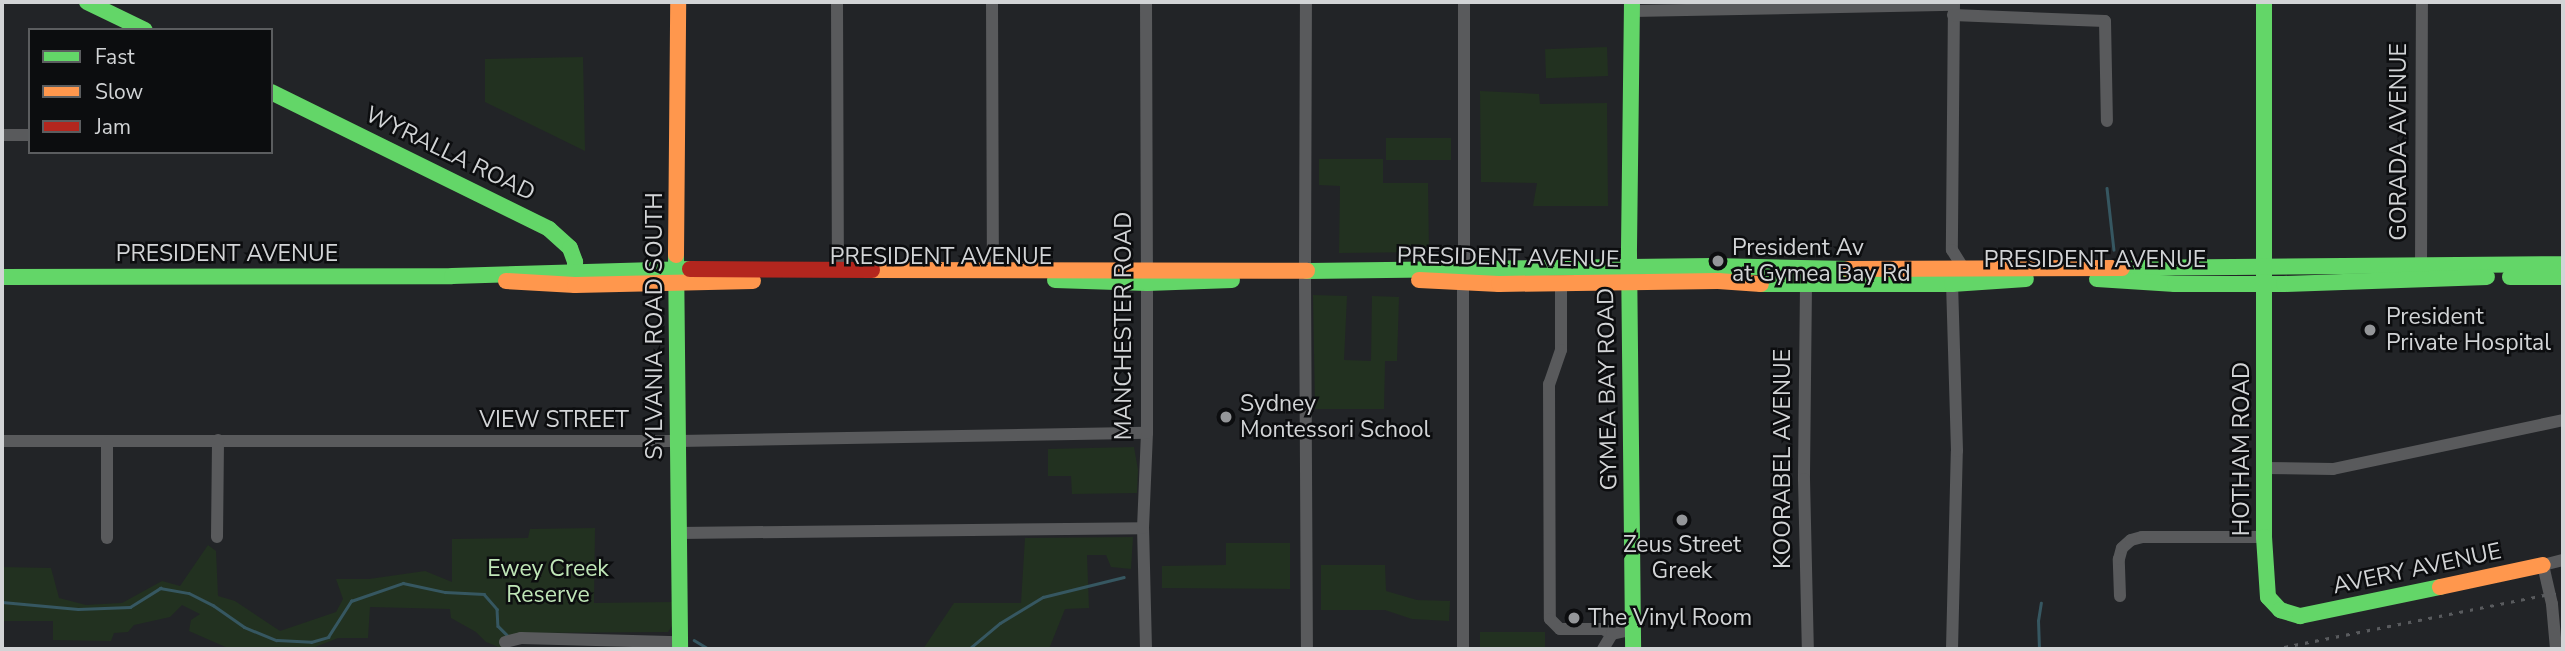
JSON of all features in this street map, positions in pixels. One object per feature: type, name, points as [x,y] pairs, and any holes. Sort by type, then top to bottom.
[{"type":"main road","points":[[87,2],[141,28]]},
{"type":"main road","name":"SYLVANIA ROAD SOUTH","points":[[678,2],[680,645]]},
{"type":"main road","name":"HOTHAM ROAD","points":[[2264,2],[2264,537],[2266,591],[2280,610]]},
{"type":"main road","name":"GYMEA BAY ROAD","points":[[1632,6],[1629,275],[1633,649]]},
{"type":"main road","name":"WYRALLA ROAD","points":[[273,93],[549,229],[566,241],[575,278]]},
{"type":"main road","name":"PRESIDENT AVENUE","points":[[2421,275],[2563,264]]},
{"type":"main road","points":[[1870,268],[1947,276],[1952,284]]},
{"type":"main road","name":"PRESIDENT AVENUE","points":[[1806,276],[1870,268],[2265,276],[2563,277]]},
{"type":"main road","name":"PRESIDENT AVENUE","points":[[677,277],[838,271],[992,271],[1147,277]]},
{"type":"main road","name":"PRESIDENT AVENUE","points":[[1463,276],[1561,283],[1629,275]]},
{"type":"main road","name":"PRESIDENT AVENUE","points":[[2,277],[452,276],[796,279],[1629,275],[1806,276],[1952,284],[2076,278],[2175,284],[2265,276]]},
{"type":"main road","name":"AVERY AVENUE","points":[[2280,610],[2300,616],[2545,571]]},
{"type":"street","points":[[837,2],[838,271]]},
{"type":"street","points":[[992,2],[992,271]]},
{"type":"street","name":"MANCHESTER ROAD","points":[[1146,2],[1147,433],[1143,527],[1146,649]]},
{"type":"street","points":[[1306,2],[1307,649]]},
{"type":"street","points":[[1464,2],[1464,649]]},
{"type":"street","name":"GORADA AVENUE","points":[[2421,275],[2422,2]]},
{"type":"street","points":[[1632,6],[1954,7],[2105,21],[2107,121]]},
{"type":"street","points":[[1954,7],[1952,250],[1964,269]]},
{"type":"street","points":[[2,135],[28,135]]},
{"type":"street","points":[[1928,269],[1943,261],[1952,250]]},
{"type":"street","name":"KOORABEL AVENUE","points":[[1806,276],[1804,479],[1808,649]]},
{"type":"street","points":[[1561,283],[1561,350],[1549,384],[1549,616],[1557,628],[1603,629],[1612,634],[1633,629]]},
{"type":"street","points":[[1951,649],[1957,451],[1952,284]]},
{"type":"street","points":[[2264,468],[2333,469],[2563,420]]},
{"type":"street","name":"VIEW STREET","points":[[2,441],[679,441],[1147,433]]},
{"type":"street","points":[[217,537],[218,440]]},
{"type":"street","points":[[107,442],[107,538]]},
{"type":"street","points":[[679,533],[1143,527]]},
{"type":"street","points":[[2120,596],[2119,559],[2122,548],[2131,540],[2142,537],[2264,537]]},
{"type":"street","name":"AVERY AVENUE","points":[[2545,571],[2563,560]]},
{"type":"street","points":[[2545,571],[2554,617],[2556,649]]},
{"type":"street","points":[[1603,649],[1612,634]]},
{"type":"street","points":[[505,642],[543,638],[680,645]]},
{"type":"green space","points":[[1607,47],[1608,76],[1546,78],[1545,49]]},
{"type":"green space","points":[[583,57],[585,151],[485,102],[485,59]]},
{"type":"green space","points":[[1480,91],[1539,94],[1540,104],[1607,103],[1608,206],[1533,206],[1537,183],[1481,182]]},
{"type":"green space","points":[[1386,138],[1451,138],[1451,160],[1386,160]]},
{"type":"green space","points":[[1319,159],[1383,159],[1383,183],[1428,183],[1429,252],[1339,253],[1340,186],[1319,185]]},
{"type":"green space","points":[[1313,295],[1347,296],[1344,360],[1371,361],[1372,296],[1399,297],[1397,361],[1385,361],[1384,409],[1315,409]]},
{"type":"green space","points":[[1134,447],[1138,470],[1137,493],[1072,494],[1071,476],[1048,476],[1048,449]]},
{"type":"green space","name":"Ewey Creek Reserve","points":[[595,528],[594,603],[673,602],[672,626],[668,632],[520,633],[501,648],[486,642],[476,632],[451,618],[450,609],[370,607],[368,638],[338,638],[310,649],[230,649],[189,631],[191,620],[200,614],[182,605],[170,617],[134,625],[128,632],[114,633],[111,641],[53,640],[53,621],[2,621],[2,567],[51,568],[59,598],[86,605],[122,603],[162,581],[180,586],[208,545],[216,551],[218,596],[235,601],[280,631],[336,612],[343,599],[336,579],[369,579],[425,571],[452,582],[452,539],[528,538],[530,529]]},
{"type":"green space","points":[[1133,537],[1131,569],[1111,567],[1106,555],[1087,555],[1089,608],[1065,609],[1049,649],[923,649],[954,603],[1021,603],[1025,538]]},
{"type":"green space","points":[[1226,543],[1290,543],[1290,589],[1162,588],[1162,566],[1226,565]]},
{"type":"green space","points":[[1321,565],[1385,565],[1386,591],[1417,600],[1450,601],[1449,621],[1412,619],[1385,610],[1321,610]]},
{"type":"green space","points":[[1480,632],[1545,632],[1545,649],[1480,649]]},
{"type":"waterway","points":[[2107,188],[2114,250]]},
{"type":"waterway","points":[[969,649],[1000,623],[1043,597],[1124,577]]},
{"type":"waterway","points":[[2,602],[78,609],[130,607],[160,588],[189,593],[213,605],[244,627],[277,640],[311,642],[328,637],[351,601],[403,583],[445,592],[484,594],[497,609],[498,626],[508,636]]},
{"type":"waterway","points":[[2039,649],[2038,621],[2041,603]]},
{"type":"waterway","points":[[694,640],[709,649]]},
{"type":"railway","points":[[2274,649],[2563,591]]},
{"type":"traffic: fast","points":[[87,2],[141,28]]},
{"type":"traffic: fast","points":[[1632,2],[1629,254],[1633,649]]},
{"type":"traffic: fast","points":[[2264,2],[2264,537],[2268,597],[2280,610],[2300,616],[2440,587]]},
{"type":"traffic: fast","points":[[273,93],[549,229],[570,248],[575,262],[575,281]]},
{"type":"traffic: fast","points":[[676,255],[680,649]]},
{"type":"traffic: fast","points":[[2122,268],[2563,264]]},
{"type":"traffic: fast","points":[[1307,271],[1713,266],[1848,269]]},
{"type":"traffic: fast","points":[[2,277],[452,276],[690,269]]},
{"type":"traffic: fast","points":[[2097,279],[2175,284],[2284,284],[2487,277]]},
{"type":"traffic: fast","points":[[2510,277],[2563,277]]},
{"type":"traffic: fast","points":[[1761,284],[1952,284],[2026,279]]},
{"type":"traffic: fast","points":[[1055,280],[1147,283],[1232,280]]},
{"type":"traffic: slow","points":[[676,255],[678,2]]},
{"type":"traffic: slow","points":[[1848,269],[2122,268]]},
{"type":"traffic: slow","points":[[872,270],[1307,271]]},
{"type":"traffic: slow","points":[[1419,280],[1499,284],[1718,281],[1761,284]]},
{"type":"traffic: slow","points":[[506,281],[575,285],[753,281]]},
{"type":"traffic: slow","points":[[2440,587],[2543,565]]},
{"type":"traffic: jam","points":[[690,269],[872,270]]},
{"type":"place","name":"President Av at Gymea Bay Rd","points":[[1718,261]]},
{"type":"place","name":"President Private Hospital","points":[[2370,330]]},
{"type":"place","name":"Sydney Montessori School","points":[[1226,417]]},
{"type":"place","name":"Zeus Street Greek","points":[[1682,520]]},
{"type":"place","name":"The Vinyl Room","points":[[1574,618]]}]
